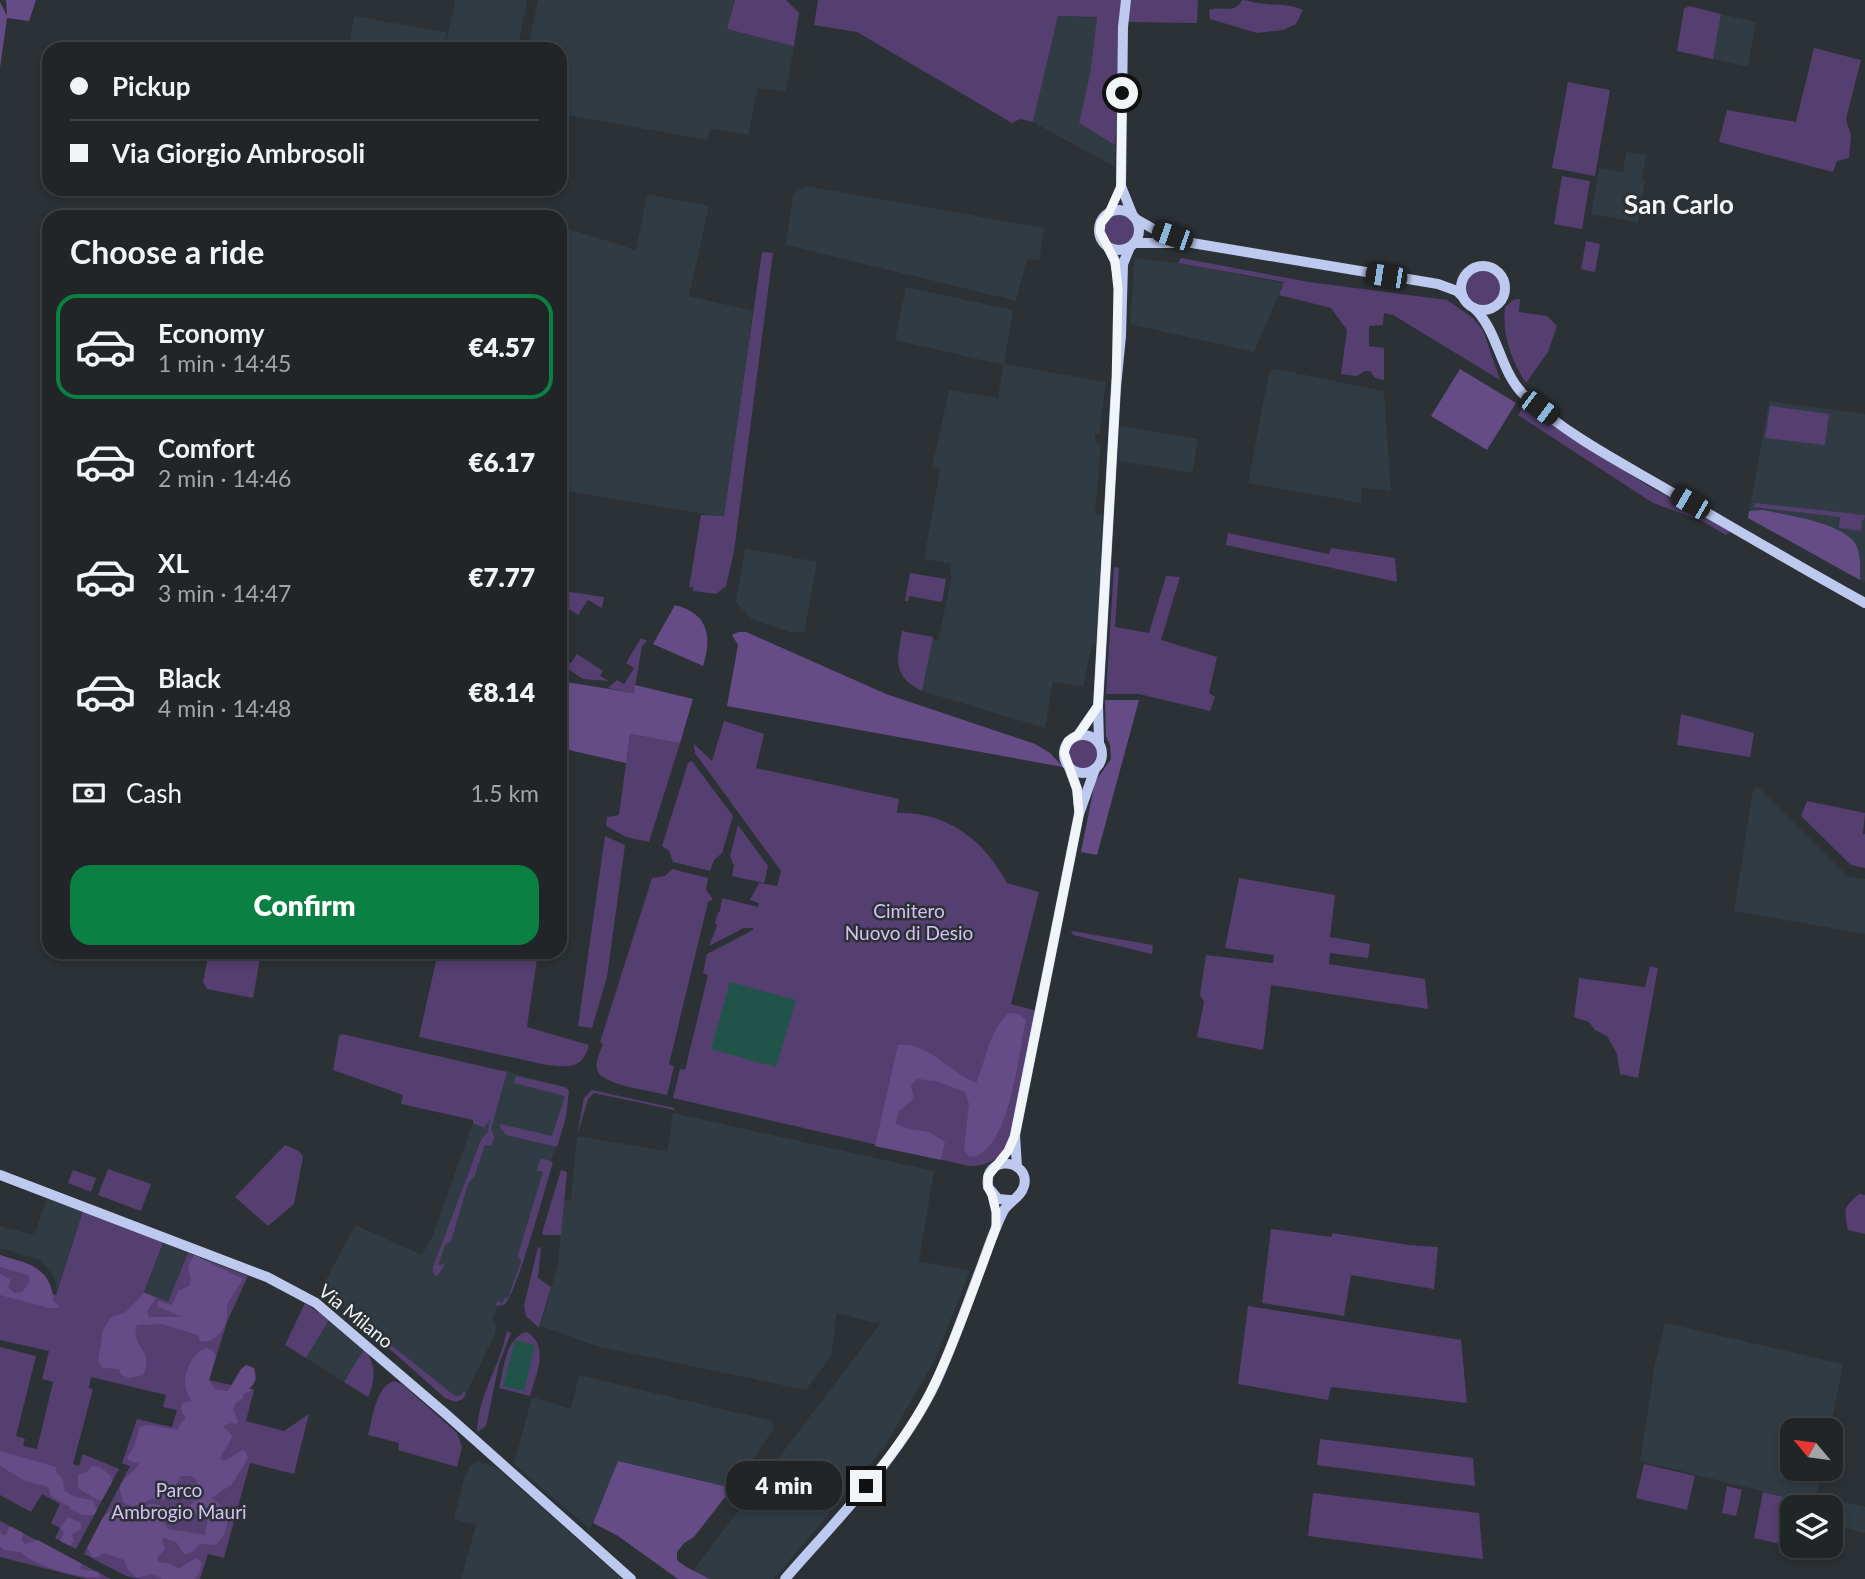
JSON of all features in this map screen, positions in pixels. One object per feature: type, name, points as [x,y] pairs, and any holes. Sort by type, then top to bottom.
[{"type":"main road","points":[[1017,1167],[1015,1135],[1079,814],[1103,753],[1099,743],[1098,706],[1116,387],[1118,274],[1115,261],[1102,241],[1100,232],[1101,223],[1109,213],[1121,186],[1126,2]]},
{"type":"main road","points":[[1116,387],[1124,264],[1139,231],[1121,186]]},
{"type":"main road","points":[[1109,213],[1122,210],[1157,231],[1192,243],[1437,284],[1457,291],[1492,331],[1504,366],[1518,387],[1539,408],[1619,462],[1865,603]]},
{"type":"main road","points":[[1108,247],[1121,250],[1132,245],[1192,243]]},
{"type":"main road","points":[[1437,284],[1454,280],[1474,268],[1483,266],[1500,274],[1504,283],[1504,294],[1493,308],[1492,331]]},
{"type":"main road","points":[[1463,297],[1461,287],[1467,274]]},
{"type":"main road","points":[[1474,308],[1493,308]]},
{"type":"main road","points":[[1078,735],[1098,706]]},
{"type":"main road","points":[[1079,814],[1077,789],[1064,758],[1065,747],[1072,737],[1078,735],[1090,735],[1099,743]]},
{"type":"main road","points":[[1069,767],[1082,773],[1096,769]]},
{"type":"main road","points":[[996,1228],[988,1176],[990,1170],[999,1164],[1015,1135]]},
{"type":"main road","points":[[785,1579],[882,1467],[934,1385],[996,1228],[1010,1200],[1020,1194],[1025,1182],[1017,1167],[1009,1163],[999,1164]]},
{"type":"main road","name":"Via Milano","points":[[0,1175],[267,1277],[316,1303],[631,1579]]},
{"type":"main road","points":[[992,1195],[998,1199],[1010,1200]]},
{"type":"shaded area","points":[[6,0],[36,0],[29,21],[7,18],[0,68],[0,2],[7,16]]},
{"type":"shaded area","points":[[455,0],[527,0],[519,42],[446,42]]},
{"type":"shaded area","points":[[538,0],[735,0],[727,29],[794,46],[786,92],[758,88],[748,135],[710,129],[708,140],[567,115],[567,42],[529,42]]},
{"type":"shaded area","points":[[1721,14],[1756,22],[1748,67],[1713,59]]},
{"type":"shaded area","points":[[354,16],[446,32],[444,42],[350,42]]},
{"type":"shaded area","points":[[1058,16],[1097,18],[1090,74],[1079,123],[1115,145],[1115,167],[1033,122]]},
{"type":"shaded area","points":[[1626,152],[1646,155],[1638,223],[1591,214],[1599,168],[1623,172]]},
{"type":"shaded area","points":[[806,186],[1045,228],[1039,260],[1027,259],[1016,301],[786,245],[793,194]]},
{"type":"shaded area","points":[[647,194],[709,206],[689,296],[753,311],[724,517],[567,491],[567,228],[636,250]]},
{"type":"shaded area","points":[[1135,258],[1178,263],[1284,283],[1254,352],[1130,324]]},
{"type":"shaded area","points":[[906,287],[1013,310],[1004,364],[1106,382],[1099,434],[1095,434],[1095,442],[1101,444],[1095,514],[1102,515],[1097,644],[1092,644],[1083,687],[1053,682],[1045,728],[922,691],[932,639],[938,640],[952,576],[951,564],[924,559],[940,469],[932,467],[949,390],[998,398],[1003,365],[895,340]]},
{"type":"shaded area","points":[[1276,369],[1384,391],[1391,491],[1362,488],[1361,503],[1248,483],[1269,373]]},
{"type":"shaded area","points":[[1460,369],[1516,403],[1487,450],[1431,416]]},
{"type":"shaded area","points":[[1769,401],[1865,414],[1865,582],[1748,518]]},
{"type":"shaded area","points":[[1120,426],[1198,439],[1192,473],[1118,461]]},
{"type":"shaded area","points":[[1763,510],[1815,521],[1842,532],[1857,547],[1860,580],[1748,518],[1749,511]]},
{"type":"shaded area","points":[[745,548],[817,562],[804,633],[790,632],[751,619],[736,602]]},
{"type":"shaded area","points":[[675,605],[695,614],[705,628],[707,646],[703,666],[653,644]]},
{"type":"shaded area","points":[[746,632],[886,694],[1035,744],[1050,753],[1063,767],[727,706],[738,645],[732,635]]},
{"type":"shaded area","points":[[567,682],[634,693],[635,685],[693,699],[680,743],[630,734],[626,763],[567,750]]},
{"type":"shaded area","points":[[1105,700],[1139,700],[1097,855],[1081,852],[1095,782],[1111,759],[1106,736]]},
{"type":"shaded area","points":[[1758,787],[1847,876],[1865,879],[1865,934],[1734,911],[1753,790]]},
{"type":"shaded area","points":[[730,982],[796,1000],[776,1067],[711,1049]]},
{"type":"shaded area","points":[[1009,1013],[1018,1014],[1026,1020],[1020,1054],[1003,1122],[994,1140],[983,1153],[969,1157],[964,1149],[969,1104],[965,1092],[936,1081],[917,1079],[911,1086],[914,1098],[898,1112],[896,1124],[929,1132],[945,1142],[941,1160],[875,1146],[898,1045],[919,1048],[976,1083],[992,1037]]},
{"type":"shaded area","points":[[502,1070],[568,1088],[567,1110],[509,1299],[504,1305],[498,1306],[493,1318],[495,1334],[465,1396],[456,1402],[445,1398],[329,1295],[326,1280],[355,1225],[422,1255],[432,1237],[473,1123],[484,1128]]},
{"type":"shaded area","points":[[673,1113],[934,1171],[919,1261],[970,1271],[934,1362],[883,1449],[774,1579],[709,1579],[694,1569],[880,1324],[837,1313],[831,1356],[806,1390],[596,1346],[541,1326],[558,1263],[564,1200],[571,1200],[577,1136],[667,1151]]},
{"type":"shaded area","points":[[47,1199],[83,1211],[57,1291],[54,1277],[41,1260],[0,1248],[0,1226],[34,1235]]},
{"type":"shaded area","points":[[164,1243],[188,1253],[168,1303],[144,1293]]},
{"type":"shaded area","points":[[0,1255],[29,1265],[43,1274],[58,1308],[0,1295],[0,1274],[11,1280],[8,1287],[14,1293],[22,1292],[30,1282],[28,1275],[0,1267]]},
{"type":"shaded area","points":[[194,1255],[243,1279],[226,1306],[227,1318],[222,1331],[206,1342],[200,1341],[198,1335],[161,1324],[137,1325],[136,1339],[146,1360],[143,1375],[130,1378],[121,1375],[119,1369],[103,1368],[98,1362],[103,1330],[111,1317],[125,1313],[144,1293],[156,1298],[147,1311],[149,1317],[183,1317],[158,1307],[158,1301],[172,1305],[178,1291],[189,1286],[191,1279],[188,1267]]},
{"type":"shaded area","points":[[329,1320],[364,1349],[344,1382],[306,1358]]},
{"type":"shaded area","points":[[1665,1323],[1843,1364],[1832,1418],[1780,1418],[1780,1481],[1819,1481],[1817,1495],[1780,1495],[1640,1461],[1655,1364]]},
{"type":"shaded area","points":[[515,1340],[535,1345],[524,1391],[503,1386]]},
{"type":"shaded area","points":[[206,1348],[212,1350],[216,1356],[209,1380],[215,1389],[228,1391],[241,1369],[246,1365],[254,1368],[255,1380],[249,1389],[254,1390],[243,1394],[243,1398],[233,1409],[237,1424],[223,1426],[232,1435],[220,1459],[225,1461],[242,1450],[248,1458],[232,1484],[212,1498],[228,1512],[226,1530],[219,1542],[215,1545],[200,1544],[185,1555],[176,1542],[164,1538],[162,1540],[165,1549],[157,1558],[158,1562],[171,1564],[178,1569],[196,1558],[202,1563],[199,1574],[194,1579],[163,1579],[152,1574],[137,1578],[128,1570],[124,1560],[104,1553],[92,1557],[87,1548],[103,1517],[112,1509],[125,1511],[129,1521],[134,1522],[142,1508],[151,1504],[158,1505],[167,1512],[169,1515],[163,1520],[168,1529],[205,1535],[208,1517],[189,1513],[189,1506],[205,1496],[199,1492],[196,1479],[191,1476],[181,1476],[171,1494],[163,1500],[151,1499],[132,1507],[123,1502],[120,1487],[139,1463],[129,1461],[127,1457],[134,1447],[140,1427],[149,1425],[178,1430],[181,1422],[186,1419],[180,1409],[183,1403],[191,1401],[186,1391],[185,1377],[192,1359]]},
{"type":"shaded area","points":[[579,1375],[772,1421],[774,1429],[732,1488],[618,1461],[590,1529],[514,1464],[532,1397],[571,1409]]},
{"type":"shaded area","points":[[0,1451],[56,1467],[57,1474],[63,1479],[65,1491],[75,1497],[93,1500],[97,1510],[94,1515],[83,1515],[71,1510],[51,1496],[49,1487],[25,1481],[0,1466]]},
{"type":"shaded area","points":[[478,1461],[496,1467],[622,1579],[461,1579],[476,1525],[454,1519],[464,1478],[470,1466]]},
{"type":"shaded area","points":[[618,1461],[732,1488],[694,1537],[684,1543],[677,1552],[677,1560],[680,1563],[709,1579],[678,1579],[618,1536],[593,1523]]},
{"type":"shaded area","points":[[92,1466],[100,1467],[111,1476],[112,1482],[102,1500],[78,1488],[78,1475],[87,1472]]},
{"type":"shaded area","points":[[1843,1502],[1865,1507],[1865,1533],[1843,1528]]},
{"type":"shaded area","points":[[68,1517],[81,1523],[81,1529],[72,1534],[74,1542],[70,1546],[60,1541],[64,1533],[60,1528]]},
{"type":"shaded area","name":"Parco Ambrogio Mauri","points":[[12,1527],[23,1533],[22,1541],[25,1544],[38,1540],[82,1564],[80,1569],[98,1572],[101,1577],[59,1571],[36,1563],[21,1552],[5,1550],[0,1546],[0,1531],[2,1535],[7,1534],[8,1528]]},
{"type":"green space","points":[[735,0],[786,0],[799,13],[794,46],[727,29]]},
{"type":"green space","points":[[818,0],[1122,0],[1115,145],[1079,123],[1090,74],[1097,17],[1058,16],[1033,122],[1020,119],[1012,123],[857,32],[814,25]]},
{"type":"green space","points":[[1131,0],[1198,0],[1197,23],[1128,22]]},
{"type":"green space","points":[[1242,0],[1292,6],[1303,10],[1296,24],[1283,30],[1257,33],[1210,19],[1209,10],[1232,8]]},
{"type":"green space","points":[[1689,6],[1721,14],[1713,59],[1677,51],[1684,9]]},
{"type":"green space","points":[[1814,48],[1861,60],[1846,119],[1851,136],[1849,158],[1837,161],[1833,172],[1719,142],[1727,110],[1796,122]]},
{"type":"green space","points":[[1568,82],[1610,90],[1595,176],[1552,168]]},
{"type":"green space","points":[[1562,176],[1590,181],[1582,229],[1554,224]]},
{"type":"green space","points":[[1119,215],[1130,219],[1134,230],[1130,241],[1119,245],[1108,241],[1104,230],[1108,219]]},
{"type":"green space","points":[[1586,241],[1600,244],[1595,272],[1581,269]]},
{"type":"green space","points":[[762,252],[773,253],[734,551],[726,586],[716,594],[693,591],[693,587],[689,588],[701,515],[724,516]]},
{"type":"green space","points":[[1181,258],[1309,282],[1447,300],[1473,318],[1483,330],[1500,380],[1393,315],[1384,313],[1383,325],[1369,326],[1369,346],[1384,348],[1384,380],[1375,378],[1370,371],[1357,376],[1341,374],[1347,330],[1331,308],[1279,295],[1284,282],[1178,263]]},
{"type":"green space","points":[[1483,269],[1496,275],[1502,288],[1496,301],[1483,307],[1470,301],[1464,288],[1470,275]]},
{"type":"green space","points":[[1520,299],[1519,312],[1547,316],[1557,326],[1548,352],[1526,383],[1512,356],[1504,317],[1505,307],[1513,300]]},
{"type":"green space","points":[[1525,404],[1593,452],[1657,491],[1733,529],[1726,535],[1702,521],[1653,503],[1518,415]]},
{"type":"green space","points":[[1770,406],[1829,414],[1825,445],[1765,438]]},
{"type":"green space","points":[[1755,503],[1865,515],[1861,531],[1839,528],[1840,517],[1754,507]]},
{"type":"green space","points":[[1228,533],[1329,554],[1331,548],[1395,558],[1397,582],[1226,545]]},
{"type":"green space","points":[[1114,567],[1119,568],[1115,627],[1149,633],[1166,576],[1180,577],[1161,640],[1217,657],[1209,693],[1215,697],[1210,711],[1139,694],[1106,694]]},
{"type":"green space","points":[[910,573],[946,579],[942,602],[909,596],[908,601],[905,601]]},
{"type":"green space","points":[[567,591],[604,597],[602,608],[588,600],[578,615],[567,608]]},
{"type":"green space","points":[[902,631],[933,637],[922,691],[901,673],[898,659]]},
{"type":"green space","points":[[641,638],[647,641],[642,646],[634,693],[608,688],[617,680],[624,684],[634,668],[626,663]]},
{"type":"green space","points":[[577,654],[603,671],[600,676],[609,681],[583,679],[567,669],[567,662],[571,663]]},
{"type":"green space","points":[[1681,714],[1754,733],[1750,757],[1677,745]]},
{"type":"green space","name":"Cimitero Nuovo di Desio","points":[[724,721],[764,734],[756,768],[899,799],[897,813],[932,817],[948,823],[976,842],[988,854],[1007,883],[1039,892],[1011,1004],[1037,1011],[1010,1139],[994,1160],[969,1166],[673,1098],[680,1069],[685,1070],[708,975],[703,973],[707,954],[753,930],[744,928],[709,946],[717,926],[715,923],[722,898],[758,907],[759,903],[750,900],[759,883],[777,886],[781,871],[695,753],[694,744],[712,761]]},
{"type":"green space","points":[[630,734],[680,743],[649,842],[626,837],[606,826],[607,817],[619,815]]},
{"type":"green space","points":[[1083,739],[1094,743],[1098,754],[1094,765],[1083,769],[1072,765],[1068,754],[1072,743]]},
{"type":"green space","points":[[692,761],[733,816],[722,853],[714,860],[710,871],[673,862],[669,851],[662,846],[688,763]]},
{"type":"green space","points":[[1807,801],[1865,813],[1865,868],[1851,865],[1801,816]]},
{"type":"green space","points":[[738,825],[768,866],[764,883],[732,876],[734,866],[730,856]]},
{"type":"green space","points":[[605,836],[625,845],[607,977],[592,1028],[578,1026]]},
{"type":"green space","points":[[672,869],[708,878],[706,890],[713,899],[708,902],[669,1064],[674,1066],[667,1095],[609,1081],[598,1072],[597,1065],[603,1044],[600,1042],[652,878],[665,876]]},
{"type":"green space","points":[[1239,878],[1335,895],[1330,937],[1370,944],[1368,958],[1330,953],[1329,964],[1425,979],[1428,1009],[1271,985],[1263,1050],[1197,1037],[1204,1002],[1200,995],[1206,955],[1273,963],[1274,955],[1225,948]]},
{"type":"green space","points":[[1066,930],[1153,945],[1152,954],[1073,935]]},
{"type":"green space","points":[[208,959],[260,959],[253,998],[207,989],[203,982]]},
{"type":"green space","points":[[436,959],[537,959],[527,1027],[589,1045],[578,1063],[568,1066],[547,1065],[419,1037]]},
{"type":"green space","points":[[1650,966],[1658,968],[1638,1078],[1620,1074],[1617,1054],[1607,1036],[1595,1030],[1589,1022],[1574,1017],[1579,978],[1645,987]]},
{"type":"green space","points":[[342,1034],[507,1072],[491,1129],[494,1137],[492,1146],[485,1145],[475,1175],[468,1184],[451,1241],[445,1245],[438,1265],[445,1264],[437,1277],[433,1273],[433,1267],[481,1140],[488,1131],[490,1119],[484,1128],[473,1123],[473,1120],[401,1104],[403,1095],[333,1070],[339,1036]]},
{"type":"green space","points":[[516,1076],[565,1087],[569,1091],[566,1117],[557,1147],[506,1135],[501,1129],[500,1124],[552,1136],[565,1096],[514,1083]]},
{"type":"green space","points":[[592,1090],[674,1110],[594,1093],[588,1099],[577,1136],[584,1098]]},
{"type":"green space","points":[[285,1145],[299,1151],[303,1157],[294,1204],[268,1226],[235,1197]]},
{"type":"green space","points":[[541,1158],[553,1162],[531,1238],[510,1296],[504,1305],[496,1306],[497,1301],[502,1303],[508,1298],[521,1261],[518,1255],[543,1172],[537,1170]]},
{"type":"green space","points":[[108,1169],[151,1184],[141,1211],[98,1195]]},
{"type":"green space","points":[[73,1170],[96,1178],[91,1192],[68,1183]]},
{"type":"green space","points":[[561,1170],[567,1172],[561,1235],[543,1235],[542,1233]]},
{"type":"green space","points":[[1859,1194],[1865,1195],[1865,1234],[1848,1230],[1846,1217],[1847,1206]]},
{"type":"green space","points":[[83,1211],[164,1241],[144,1292],[168,1302],[188,1253],[248,1276],[227,1322],[209,1380],[254,1390],[246,1421],[284,1431],[309,1414],[294,1474],[250,1463],[224,1558],[208,1554],[200,1579],[140,1579],[126,1576],[84,1554],[130,1466],[122,1463],[137,1419],[172,1427],[177,1410],[163,1407],[166,1395],[91,1377],[89,1388],[93,1389],[73,1464],[79,1466],[83,1454],[119,1469],[76,1549],[55,1538],[60,1528],[51,1523],[60,1504],[42,1494],[31,1512],[0,1495],[0,1347],[36,1356],[16,1436],[25,1439],[23,1446],[37,1449],[53,1382],[42,1379],[49,1351],[0,1340],[0,1255],[27,1263],[39,1270],[56,1295]]},
{"type":"green space","points":[[1271,1229],[1332,1237],[1332,1233],[1438,1247],[1434,1289],[1351,1275],[1344,1316],[1262,1303]]},
{"type":"green space","points":[[538,1247],[541,1248],[538,1278],[551,1287],[539,1328],[526,1316],[524,1306]]},
{"type":"green space","points":[[305,1303],[329,1320],[306,1358],[285,1345]]},
{"type":"green space","points":[[1248,1306],[1461,1340],[1467,1403],[1331,1387],[1328,1400],[1238,1384]]},
{"type":"green space","points":[[507,1331],[511,1333],[499,1364],[486,1426],[477,1432],[481,1406]]},
{"type":"green space","points":[[527,1332],[534,1338],[540,1353],[530,1396],[499,1388],[510,1347],[514,1340]]},
{"type":"green space","points":[[385,1340],[455,1396],[466,1393],[463,1399],[456,1402],[445,1398],[383,1343]]},
{"type":"green space","points":[[364,1349],[374,1372],[368,1397],[344,1382]]},
{"type":"green space","points":[[393,1381],[402,1384],[457,1433],[462,1447],[457,1467],[398,1450],[399,1443],[368,1435],[378,1397]]},
{"type":"green space","points":[[1320,1439],[1473,1458],[1475,1486],[1317,1465]]},
{"type":"green space","points":[[1644,1464],[1695,1476],[1687,1510],[1636,1498]]},
{"type":"green space","points":[[1727,1486],[1742,1490],[1736,1516],[1722,1513]]},
{"type":"green space","points":[[1763,1492],[1780,1496],[1780,1544],[1754,1538]]},
{"type":"green space","points":[[1313,1493],[1479,1513],[1483,1559],[1308,1536]]},
{"type":"green space","name":"Parco Ambrogio Mauri","points":[[0,1521],[111,1579],[87,1579],[0,1557]]},
{"type":"district","name":"San Carlo","points":[[1679,205]]},
{"type":"route","points":[[866,1486],[910,1426],[934,1385],[996,1228],[996,1212],[989,1192],[988,1176],[990,1170],[999,1164],[1008,1151],[1015,1135],[1059,924],[1079,814],[1077,789],[1064,752],[1068,741],[1078,735],[1098,706],[1116,387],[1118,289],[1115,261],[1102,241],[1100,232],[1101,223],[1109,213],[1121,186],[1122,93]]}]
